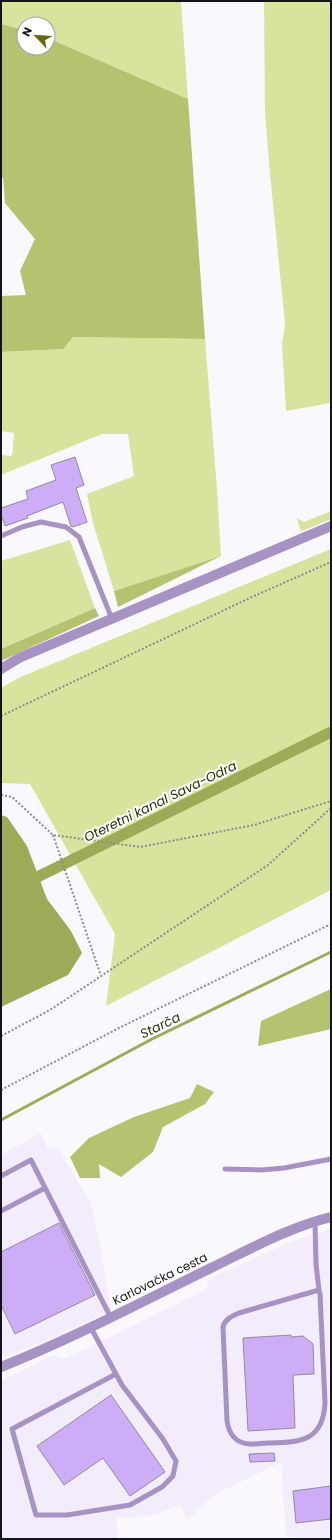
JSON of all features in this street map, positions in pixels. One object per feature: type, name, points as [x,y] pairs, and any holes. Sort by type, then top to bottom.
[{"type":"street","points":[[1,669],[19,658],[331,526]]},
{"type":"street","name":"Karlovačka cesta","points":[[1,1367],[44,1350],[91,1328],[260,1244],[331,1216]]},
{"type":"lane","points":[[1,536],[22,527],[41,522],[66,528],[79,537],[112,619]]},
{"type":"lane","points":[[225,1168],[261,1170],[284,1168],[331,1159]]},
{"type":"lane","points":[[1,1176],[31,1160],[111,1318]]},
{"type":"lane","points":[[1,1211],[45,1188]]},
{"type":"lane","points":[[315,1222],[316,1264],[320,1290],[325,1404],[323,1416],[318,1428],[308,1437],[298,1441],[249,1444],[238,1440],[230,1433],[227,1421],[224,1322],[234,1315],[320,1290]]},
{"type":"lane","points":[[91,1328],[122,1385],[163,1439],[176,1461],[173,1476],[162,1487],[130,1505],[67,1515],[36,1515],[12,1429],[116,1374]]},
{"type":"path","points":[[1,716],[247,599],[331,562]]},
{"type":"path","points":[[1,795],[12,797],[53,834],[101,976]]},
{"type":"path","points":[[53,834],[140,847],[254,825],[331,801]]},
{"type":"path","points":[[1,1036],[50,1010],[268,866],[331,808]]},
{"type":"path","points":[[1,1090],[117,1029],[331,924]]},
{"type":"shaded area","points":[[1,1],[181,1],[188,99],[56,41],[56,16],[16,16],[16,28],[1,24]]},
{"type":"shaded area","points":[[264,1],[331,1],[331,403],[286,411],[282,345],[285,324],[265,113]]},
{"type":"shaded area","points":[[1,24],[16,28],[16,56],[56,56],[56,41],[188,99],[205,339],[73,337],[63,349],[1,352],[1,296],[26,295],[20,271],[35,239],[5,203],[3,178],[1,177]]},
{"type":"shaded area","points":[[73,337],[205,339],[221,556],[114,591],[93,523],[87,494],[134,476],[128,434],[102,434],[1,475],[1,455],[12,456],[14,433],[1,431],[1,352],[63,349]]},
{"type":"shaded area","points":[[331,511],[331,519],[302,531],[300,529],[297,518],[304,522]]},
{"type":"shaded area","points":[[70,540],[95,608],[1,649],[1,561]]},
{"type":"shaded area","points":[[331,549],[331,890],[106,1006],[115,934],[30,784],[1,783],[1,688],[18,678]]},
{"type":"shaded area","points":[[221,556],[118,607],[114,591]]},
{"type":"shaded area","points":[[95,608],[99,616],[1,661],[1,649]]},
{"type":"shaded area","points":[[1,815],[7,817],[27,846],[47,899],[71,931],[82,953],[68,975],[1,1007]]},
{"type":"shaded area","points":[[331,989],[331,1029],[258,1046],[261,1021]]},
{"type":"shaded area","points":[[197,1084],[214,1092],[205,1104],[163,1127],[153,1152],[121,1177],[99,1164],[100,1178],[80,1178],[70,1157],[89,1138],[134,1117],[190,1098]]},
{"type":"shaded area","points":[[41,1133],[48,1150],[57,1147],[91,1203],[111,1310],[50,1339],[4,1357],[1,1350],[1,1155]]},
{"type":"shaded area","points":[[331,1229],[331,1539],[306,1539],[286,1536],[281,1462],[214,1495],[187,1520],[181,1505],[150,1516],[116,1518],[118,1539],[1,1539],[1,1381],[53,1355],[64,1359],[206,1290],[209,1279],[292,1241]]},
{"type":"building","points":[[75,457],[84,485],[76,488],[87,522],[73,527],[71,526],[63,502],[27,516],[28,518],[5,526],[1,515],[1,508],[28,499],[26,491],[56,480],[51,465]]},
{"type":"building","points":[[59,1223],[95,1295],[15,1334],[1,1305],[1,1252]]},
{"type":"building","points":[[291,1335],[291,1337],[303,1336],[313,1344],[314,1374],[293,1375],[295,1428],[248,1431],[243,1338]]},
{"type":"building","points":[[111,1395],[165,1472],[130,1496],[103,1458],[64,1485],[37,1446]]},
{"type":"building","points":[[274,1453],[275,1461],[250,1462],[249,1454]]},
{"type":"building","points":[[331,1486],[331,1519],[296,1523],[293,1491]]},
{"type":"waterway","name":"Oteretni kanal Sava-Odra","points":[[1,895],[331,732]]},
{"type":"waterway","name":"Starča","points":[[1,1120],[152,1039],[331,952]]}]
